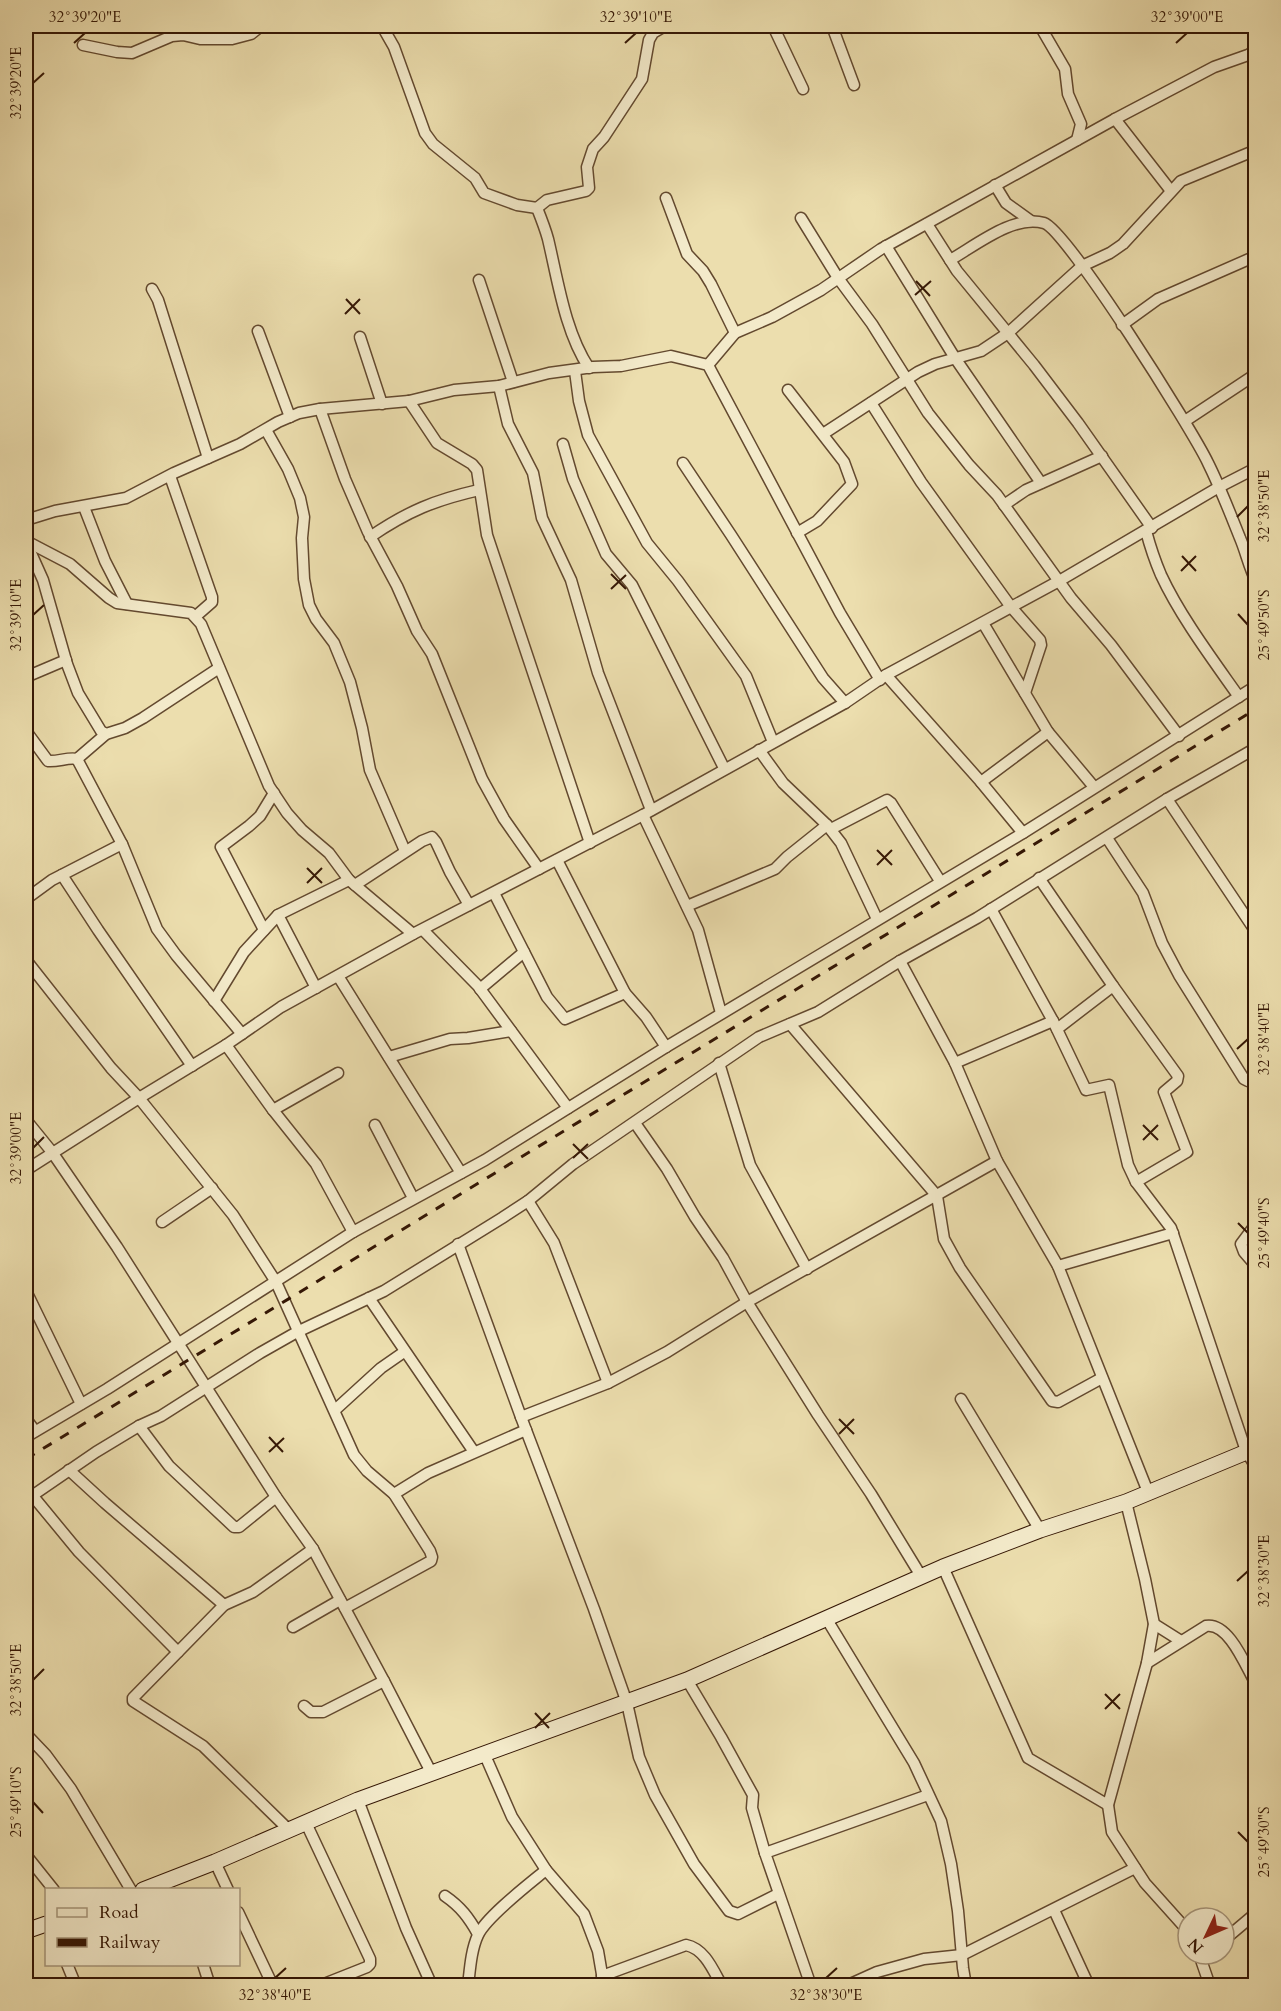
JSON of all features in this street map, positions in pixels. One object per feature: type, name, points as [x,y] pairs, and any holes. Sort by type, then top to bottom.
[{"type":"street","points":[[83,45],[132,53],[172,36],[232,39],[250,34],[261,26]]},
{"type":"street","points":[[382,26],[394,47],[425,133],[433,144],[467,171],[484,193],[517,205],[537,208],[547,200],[586,191],[589,188],[587,167],[593,149],[604,137],[642,79],[653,33],[665,26]]},
{"type":"street","points":[[774,26],[803,89]]},
{"type":"street","points":[[832,26],[854,85]]},
{"type":"street","points":[[1041,26],[1065,69],[1068,94],[1081,124],[1077,140]]},
{"type":"street","points":[[1254,26],[1256,30]]},
{"type":"street","points":[[708,365],[735,333],[772,317],[821,290],[886,246],[1098,128],[1214,67],[1256,50]]},
{"type":"street","points":[[1115,119],[1171,191]]},
{"type":"street","points":[[1081,124],[1098,128]]},
{"type":"street","points":[[823,434],[906,379],[935,364],[981,351],[1008,333],[1082,266],[1123,244],[1181,180],[1256,150]]},
{"type":"street","points":[[995,185],[1006,202],[1031,221]]},
{"type":"street","points":[[666,198],[687,254],[703,271],[711,284],[735,333]]},
{"type":"street","points":[[537,208],[548,237],[554,268],[573,335],[589,368]]},
{"type":"street","points":[[801,218],[928,413],[969,465],[984,479],[1059,581],[1112,645],[1179,736]]},
{"type":"street","points":[[950,260],[1004,228],[1019,222],[1046,223],[1057,232],[1122,325],[1185,422],[1219,487],[1255,578]]},
{"type":"street","points":[[927,224],[974,294],[1008,333],[1102,456],[1149,530],[1154,558],[1170,591],[1211,658],[1239,697]]},
{"type":"street","points":[[886,246],[955,358],[1041,483]]},
{"type":"street","points":[[1122,325],[1158,299],[1256,256]]},
{"type":"street","points":[[479,280],[513,382]]},
{"type":"street","points":[[152,289],[158,300],[208,458]]},
{"type":"street","points":[[258,331],[290,417]]},
{"type":"street","points":[[360,337],[382,404]]},
{"type":"street","points":[[26,520],[55,511],[126,498],[240,444],[299,413],[409,401],[454,390],[498,386],[549,373],[621,366],[671,356],[708,365],[840,613],[883,678],[981,782],[1023,833]]},
{"type":"street","points":[[575,371],[579,401],[588,435],[607,466],[647,543],[678,581],[746,676],[773,742]]},
{"type":"street","points":[[1185,422],[1256,374]]},
{"type":"street","points":[[498,386],[508,424],[533,473],[542,518],[571,580],[598,673],[647,812],[698,930],[721,1013]]},
{"type":"street","points":[[788,390],[844,462],[852,484],[817,521],[797,533]]},
{"type":"street","points":[[409,401],[437,443],[475,467],[487,535],[590,843]]},
{"type":"street","points":[[871,403],[921,482],[1011,607],[1040,640],[1041,645],[1025,693]]},
{"type":"street","points":[[320,409],[345,479],[370,537],[397,586],[417,631],[432,654],[482,780],[504,819],[539,869]]},
{"type":"street","points":[[266,429],[288,469],[300,498],[304,517],[302,538],[304,579],[309,605],[316,619],[334,643],[350,682],[370,770],[405,851]]},
{"type":"street","points":[[563,444],[573,479],[606,554],[632,585],[724,768]]},
{"type":"street","points":[[1004,505],[1041,483],[1102,456]]},
{"type":"street","points":[[683,463],[823,678],[844,703]]},
{"type":"street","points":[[26,1170],[226,1045],[281,1007],[647,812],[844,703],[883,678],[1059,581],[1219,487],[1256,468]]},
{"type":"street","points":[[170,476],[212,597],[212,602],[196,616]]},
{"type":"street","points":[[370,537],[409,512],[438,500],[479,490]]},
{"type":"street","points":[[84,507],[105,561],[127,604]]},
{"type":"street","points":[[26,542],[70,564],[117,603],[185,612],[196,616],[269,786],[291,818],[329,853],[352,883],[418,932],[480,988],[568,1108]]},
{"type":"street","points":[[26,542],[43,580],[78,693],[101,731],[106,734]]},
{"type":"street","points":[[983,622],[1048,732],[1094,788]]},
{"type":"street","points":[[26,677],[66,660]]},
{"type":"street","points":[[26,732],[48,761],[78,759],[106,734],[143,718],[219,668]]},
{"type":"street","points":[[26,1419],[30,1434],[178,1344],[353,1232],[485,1160],[721,1013],[1023,833],[1256,687]]},
{"type":"street","points":[[981,782],[1048,732]]},
{"type":"street","points":[[178,1652],[79,1552],[29,1497],[139,1426],[160,1416],[260,1353],[297,1332],[384,1291],[528,1202],[573,1164],[759,1037],[818,1012],[900,961],[991,909],[1167,799],[1256,748]]},
{"type":"street","points":[[759,750],[783,783],[829,827],[841,843],[877,920]]},
{"type":"street","points":[[78,759],[122,844],[157,929],[242,1034]]},
{"type":"street","points":[[264,930],[221,847],[260,816],[274,793]]},
{"type":"street","points":[[1167,799],[1256,932]]},
{"type":"street","points":[[687,906],[775,868],[829,827],[887,800],[940,881]]},
{"type":"street","points":[[214,1001],[238,959],[278,915],[352,883],[432,837],[470,905]]},
{"type":"street","points":[[1107,838],[1143,893],[1162,943],[1179,975],[1244,1079],[1248,1081],[1256,1079]]},
{"type":"street","points":[[26,899],[62,875],[122,844]]},
{"type":"street","points":[[557,860],[625,993],[646,1017],[666,1047]]},
{"type":"street","points":[[62,875],[192,1066]]},
{"type":"street","points":[[1039,878],[1178,1076],[1177,1081],[1164,1092],[1186,1152],[1136,1182]]},
{"type":"street","points":[[494,893],[547,997],[566,1019],[625,993]]},
{"type":"street","points":[[991,909],[1055,1025],[1086,1090],[1109,1085],[1128,1165],[1136,1182],[1171,1228],[1256,1467]]},
{"type":"street","points":[[278,915],[316,988]]},
{"type":"street","points":[[480,988],[524,952]]},
{"type":"street","points":[[26,960],[111,1068],[139,1098],[233,1215],[276,1282],[354,1455],[360,1464],[394,1494],[430,1551],[431,1561],[293,1628]]},
{"type":"street","points":[[900,961],[955,1063],[997,1161],[1058,1266],[1148,1492]]},
{"type":"street","points":[[338,976],[461,1173]]},
{"type":"street","points":[[955,1063],[1055,1025],[1113,986]]},
{"type":"street","points":[[790,1024],[937,1196],[944,1239],[960,1268],[1052,1401],[1058,1402],[1102,1378]]},
{"type":"street","points":[[389,1057],[450,1039],[510,1031]]},
{"type":"street","points":[[226,1045],[316,1164],[353,1232]]},
{"type":"street","points":[[719,1063],[750,1165],[807,1269]]},
{"type":"street","points":[[273,1110],[338,1073]]},
{"type":"street","points":[[26,1120],[52,1152],[117,1247],[276,1497],[313,1549],[432,1774]]},
{"type":"street","points":[[635,1123],[668,1169],[695,1217],[723,1258],[747,1302],[921,1576]]},
{"type":"street","points":[[375,1125],[413,1198]]},
{"type":"street","points":[[521,1417],[608,1383],[667,1352],[747,1302],[997,1161]]},
{"type":"street","points":[[162,1222],[212,1188]]},
{"type":"street","points":[[528,1202],[554,1243],[608,1383]]},
{"type":"street","points":[[1256,1224],[1241,1244],[1244,1252],[1256,1266]]},
{"type":"street","points":[[1058,1266],[1173,1233]]},
{"type":"street","points":[[458,1245],[594,1609],[627,1703],[639,1757],[654,1795],[694,1864],[729,1911],[738,1914],[778,1894]]},
{"type":"street","points":[[26,1291],[81,1404]]},
{"type":"street","points":[[369,1298],[474,1452]]},
{"type":"street","points":[[335,1410],[381,1368],[404,1352]]},
{"type":"street","points":[[961,1399],[1040,1530]]},
{"type":"street","points":[[139,1426],[169,1466],[234,1527],[239,1527],[276,1497]]},
{"type":"street","points":[[394,1494],[428,1473],[526,1430]]},
{"type":"street","points":[[154,1888],[176,1884],[216,1862],[358,1800],[687,1680],[921,1576],[1040,1530],[1126,1502],[1251,1449]]},
{"type":"street","points":[[69,1470],[224,1605]]},
{"type":"street","points":[[1126,1502],[1154,1624],[1147,1663],[1108,1805],[1112,1832],[1145,1883],[1176,1918]]},
{"type":"street","points":[[290,1830],[203,1746],[133,1701],[133,1698],[224,1605],[254,1592],[313,1549]]},
{"type":"street","points":[[943,1567],[1028,1758],[1108,1805]]},
{"type":"street","points":[[826,1618],[914,1763],[941,1821],[951,1864],[966,1986]]},
{"type":"street","points":[[1154,1624],[1181,1641]]},
{"type":"street","points":[[1147,1663],[1211,1625],[1220,1628],[1227,1635],[1256,1684]]},
{"type":"street","points":[[687,1680],[753,1796],[752,1808],[765,1853],[811,1986]]},
{"type":"street","points":[[304,1706],[311,1712],[323,1712],[384,1681]]},
{"type":"street","points":[[26,1734],[46,1755],[71,1789],[130,1888]]},
{"type":"street","points":[[484,1753],[512,1817],[546,1870],[584,1914],[598,1951],[603,1981],[686,1944],[704,1954],[722,1986]]},
{"type":"street","points":[[765,1853],[928,1795]]},
{"type":"street","points":[[358,1800],[406,1928],[432,1986]]},
{"type":"street","points":[[306,1823],[370,1959],[367,1967],[319,1986]]},
{"type":"street","points":[[26,1855],[52,1888]]},
{"type":"street","points":[[216,1862],[227,1888]]},
{"type":"street","points":[[846,1986],[877,1972],[924,1959],[962,1955],[1135,1868]]},
{"type":"street","points":[[468,1986],[478,1934],[490,1920],[546,1870]]},
{"type":"street","points":[[445,1896],[466,1914],[478,1934]]},
{"type":"street","points":[[1054,1910],[1089,1986]]},
{"type":"street","points":[[1236,1930],[1256,1913]]},
{"type":"street","points":[[240,1916],[273,1986]]},
{"type":"street","points":[[26,1931],[45,1924]]},
{"type":"street","points":[[67,1966],[76,1986]]},
{"type":"street","points":[[203,1966],[210,1986]]},
{"type":"street","points":[[1205,1966],[1210,1986]]},
{"type":"railway","points":[[26,1459],[1256,709]]}]
